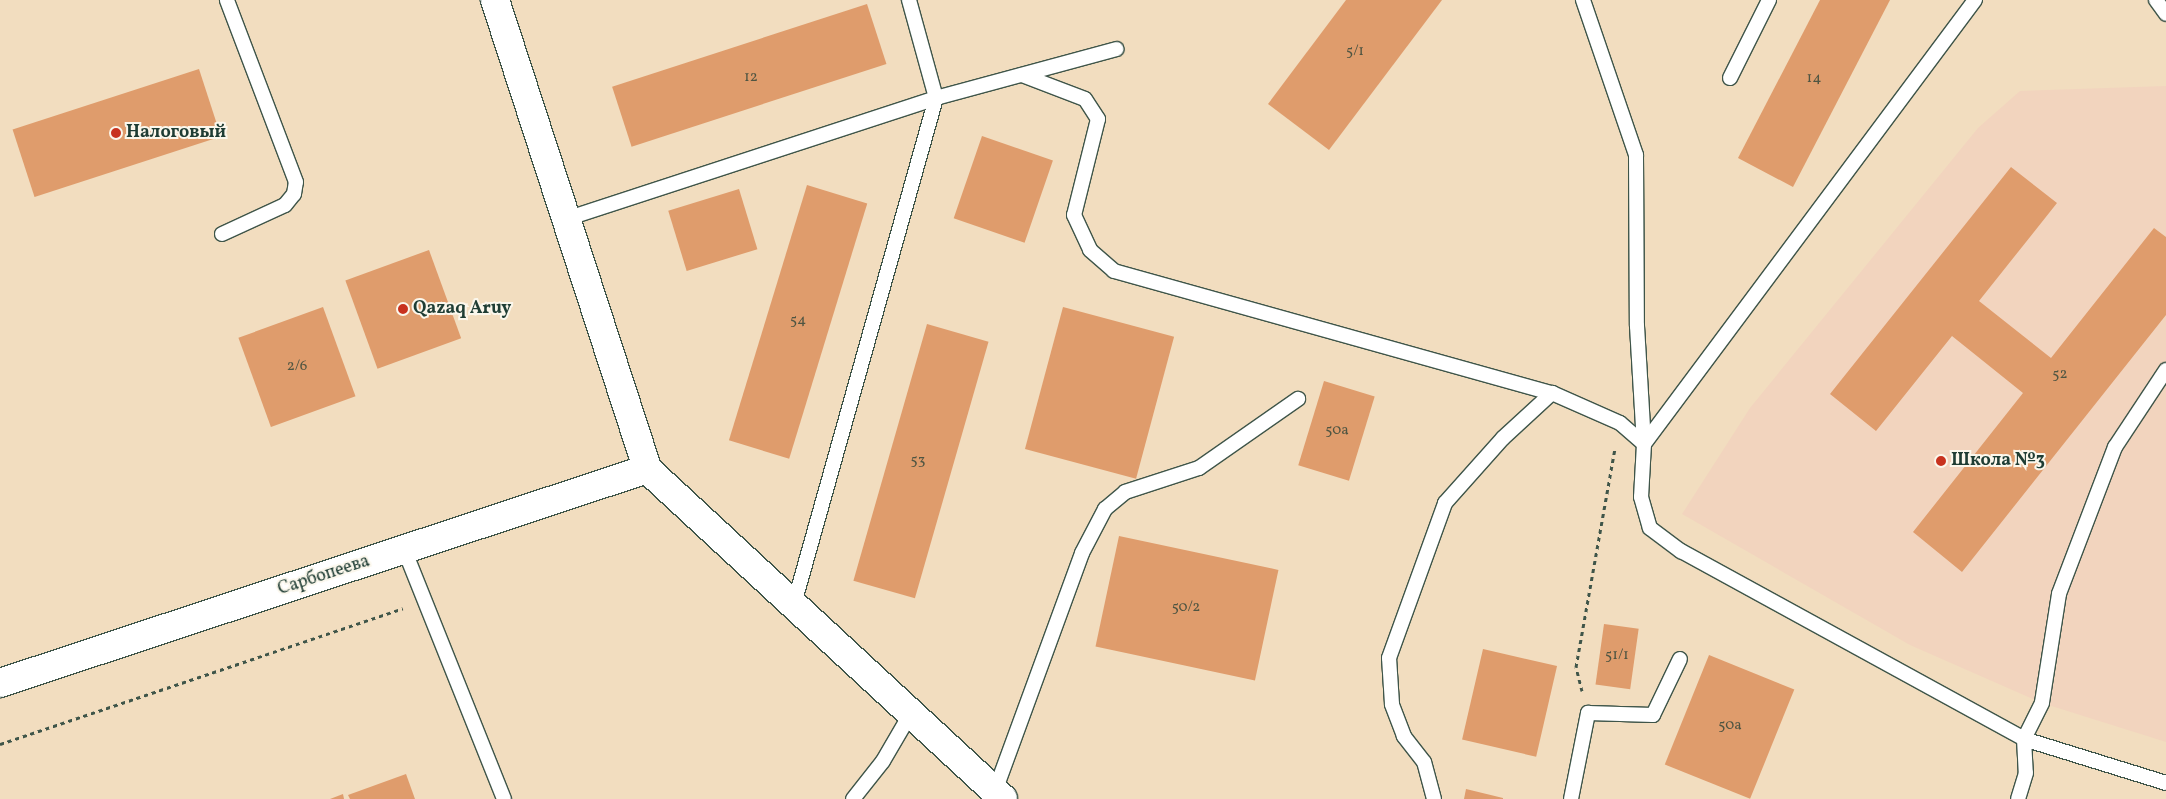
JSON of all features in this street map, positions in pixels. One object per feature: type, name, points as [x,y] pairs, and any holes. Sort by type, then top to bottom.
[{"type":"street","points":[[495,0],[647,469],[999,795]]},
{"type":"street","name":"Сарбопеева","points":[[0,683],[647,469]]},
{"type":"lane","points":[[222,234],[285,205],[294,194],[296,182],[227,0]]},
{"type":"lane","points":[[794,604],[936,98],[909,0]]},
{"type":"lane","points":[[1583,0],[1636,156],[1636,326],[1644,444],[1641,497],[1650,528],[1681,552],[2024,739],[2166,783]]},
{"type":"lane","points":[[1730,78],[1769,0]]},
{"type":"lane","points":[[1644,444],[1974,0]]},
{"type":"lane","points":[[2156,0],[2166,14]]},
{"type":"lane","points":[[566,219],[936,98],[1116,49]]},
{"type":"lane","points":[[1022,75],[1085,99],[1098,119],[1074,215],[1090,250],[1114,272],[1552,393],[1620,423],[1644,444]]},
{"type":"lane","points":[[2018,799],[2026,773],[2024,739],[2042,703],[2059,594],[2115,446],[2166,370]]},
{"type":"lane","points":[[1434,799],[1424,762],[1404,736],[1392,704],[1389,658],[1445,503],[1502,438],[1552,393]]},
{"type":"lane","points":[[999,795],[1082,553],[1105,509],[1126,492],[1199,468],[1298,399]]},
{"type":"lane","points":[[404,549],[504,799]]},
{"type":"lane","points":[[1571,799],[1588,713],[1652,715],[1680,660]]},
{"type":"lane","points":[[853,799],[883,761],[911,713]]},
{"type":"path","points":[[1588,713],[1576,667],[1620,423]]},
{"type":"path","points":[[0,744],[425,601]]},
{"type":"shaded area","name":"Школа №3","points":[[2166,86],[2166,742],[2042,703],[1910,645],[1682,514],[1750,408],[1978,128],[2020,91]]},
{"type":"building","points":[[1346,0],[1442,0],[1329,150],[1268,104]]},
{"type":"building","points":[[1820,0],[1890,0],[1793,187],[1738,158]]},
{"type":"building","points":[[867,4],[886,64],[632,147],[612,87]]},
{"type":"building","name":"Налоговый","points":[[199,69],[221,137],[35,197],[13,130]]},
{"type":"building","points":[[982,136],[1053,160],[1025,243],[954,218]]},
{"type":"building","name":"Школа №3","points":[[2011,167],[2057,203],[1979,301],[2051,358],[2154,228],[2166,237],[2166,315],[1962,572],[1913,532],[2023,393],[1952,336],[1876,431],[1830,394]]},
{"type":"building","points":[[807,185],[867,203],[789,459],[729,440]]},
{"type":"building","points":[[739,189],[757,249],[687,271],[668,211]]},
{"type":"building","name":"Qazaq Aruy","points":[[429,250],[461,338],[378,369],[345,280]]},
{"type":"building","points":[[323,307],[355,396],[271,427],[238,338]]},
{"type":"building","points":[[1063,307],[1174,337],[1136,479],[1025,449]]},
{"type":"building","points":[[927,324],[989,342],[915,598],[853,581]]},
{"type":"building","points":[[1324,381],[1375,396],[1349,481],[1298,465]]},
{"type":"building","points":[[1119,536],[1278,570],[1255,680],[1096,647]]},
{"type":"building","points":[[1604,624],[1639,629],[1630,689],[1596,684]]},
{"type":"building","points":[[1483,649],[1557,666],[1536,757],[1462,740]]},
{"type":"building","points":[[1709,655],[1794,689],[1750,799],[1665,764]]},
{"type":"building","points":[[406,774],[415,799],[350,799],[348,795]]},
{"type":"building","points":[[1466,789],[1503,798],[1503,799],[1464,799]]},
{"type":"building","points":[[343,794],[344,799],[330,799]]},
{"type":"place","name":"Налоговый","points":[[116,133]]},
{"type":"place","name":"Qazaq Aruy","points":[[403,309]]},
{"type":"place","name":"Школа №3","points":[[1941,461]]}]
